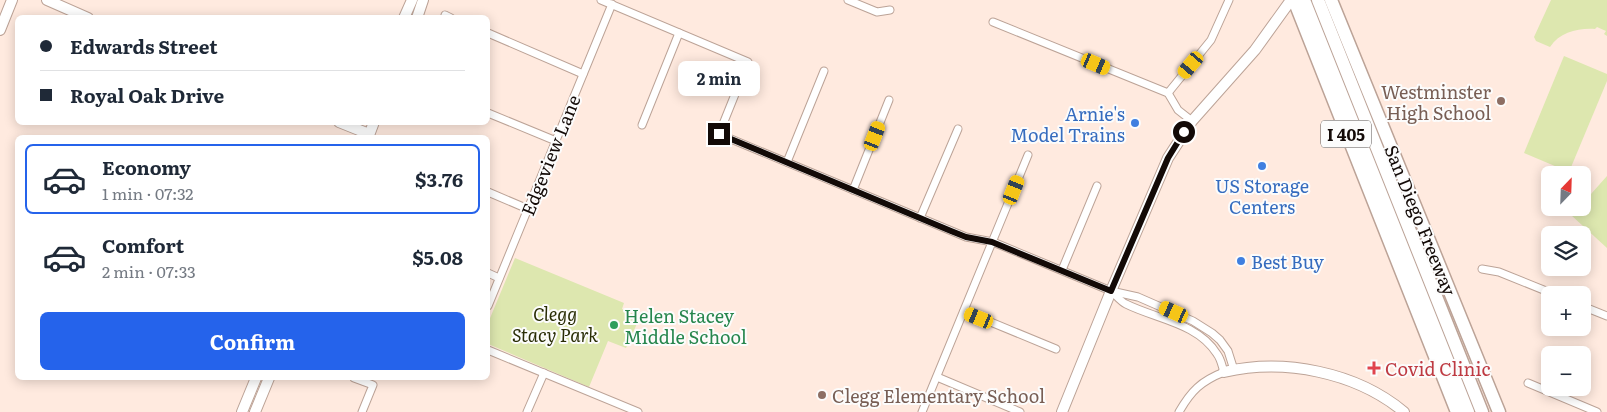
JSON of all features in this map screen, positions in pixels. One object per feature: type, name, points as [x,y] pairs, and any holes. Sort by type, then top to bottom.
[{"type":"highway","name":"I 405","points":[[1292,0],[1369,191],[1405,266],[1423,312],[1436,360],[1457,412]]},
{"type":"highway","points":[[1304,0],[1405,266]]},
{"type":"highway","points":[[1318,0],[1482,412]]},
{"type":"highway","name":"San Diego Freeway","points":[[1331,0],[1499,412]]},
{"type":"highway","points":[[1423,312],[1456,380],[1467,412]]},
{"type":"highway","points":[[1436,360],[1450,412]]},
{"type":"street","points":[[0,30],[12,0]]},
{"type":"street","points":[[46,0],[81,15]]},
{"type":"street","points":[[405,15],[412,0]]},
{"type":"street","points":[[418,15],[423,0]]},
{"type":"street","points":[[601,0],[748,62],[719,134],[966,237],[992,242],[1111,291],[1138,297],[1193,320],[1220,340],[1228,352],[1229,371]]},
{"type":"street","points":[[848,0],[876,12],[890,10]]},
{"type":"street","points":[[1168,93],[1211,40],[1229,0]]},
{"type":"street","points":[[1062,412],[1168,158],[1192,121],[1255,50],[1292,0]]},
{"type":"street","name":"Edgeview Lane","points":[[490,301],[612,4]]},
{"type":"street","points":[[993,22],[1168,93],[1178,110],[1192,121]]},
{"type":"street","points":[[642,125],[680,33]]},
{"type":"street","points":[[490,34],[583,74]]},
{"type":"street","points":[[787,162],[824,71]]},
{"type":"street","points":[[854,190],[889,100]]},
{"type":"street","points":[[490,114],[556,141]]},
{"type":"street","points":[[920,218],[958,129]]},
{"type":"street","points":[[922,412],[1028,155]]},
{"type":"street","points":[[1062,270],[1096,186]]},
{"type":"street","points":[[490,193],[528,208]]},
{"type":"street","points":[[1482,269],[1499,272],[1541,289]]},
{"type":"street","points":[[490,274],[499,278]]},
{"type":"street","points":[[1111,291],[1124,303],[1201,336],[1211,345],[1229,371]]},
{"type":"street","points":[[1591,310],[1607,316]]},
{"type":"street","points":[[964,311],[1056,349]]},
{"type":"street","points":[[490,351],[638,412]]},
{"type":"street","points":[[1179,412],[1192,392],[1205,381],[1229,371],[1278,367],[1312,370],[1371,390],[1404,412]]},
{"type":"street","points":[[527,412],[544,373]]},
{"type":"street","points":[[937,376],[1020,412]]},
{"type":"street","points":[[242,412],[255,380]]},
{"type":"street","points":[[255,412],[269,380]]},
{"type":"street","points":[[359,380],[373,385],[362,412]]},
{"type":"street","points":[[1528,383],[1598,412]]},
{"type":"green space","points":[[1551,0],[1607,0],[1607,36],[1604,34],[1606,31],[1597,27],[1595,29],[1582,29],[1564,34],[1550,47],[1536,41],[1534,37]]},
{"type":"green space","points":[[1564,56],[1607,74],[1607,81],[1572,166],[1555,166],[1524,153]]},
{"type":"green space","points":[[1607,176],[1607,248],[1591,233],[1591,226],[1583,226],[1572,216],[1591,216],[1591,194]]},
{"type":"green space","name":"Clegg Stacy Park","points":[[515,258],[624,303],[622,309],[640,317],[626,348],[608,341],[589,387],[490,345],[490,318]]},
{"type":"place","name":"Westminster High School","points":[[1501,101]]},
{"type":"place","name":"Arnie's Model Trains","points":[[1135,123]]},
{"type":"place","name":"US Storage Centers","points":[[1262,166]]},
{"type":"place","name":"Best Buy","points":[[1241,261]]},
{"type":"place","name":"Helen Stacey Middle School","points":[[614,325]]},
{"type":"place","name":"Covid Clinic","points":[[1374,368]]},
{"type":"place","name":"Clegg Elementary School","points":[[822,395]]},
{"type":"route","points":[[719,134],[951,231],[966,237],[992,242],[1111,291],[1168,158],[1184,132]]}]
